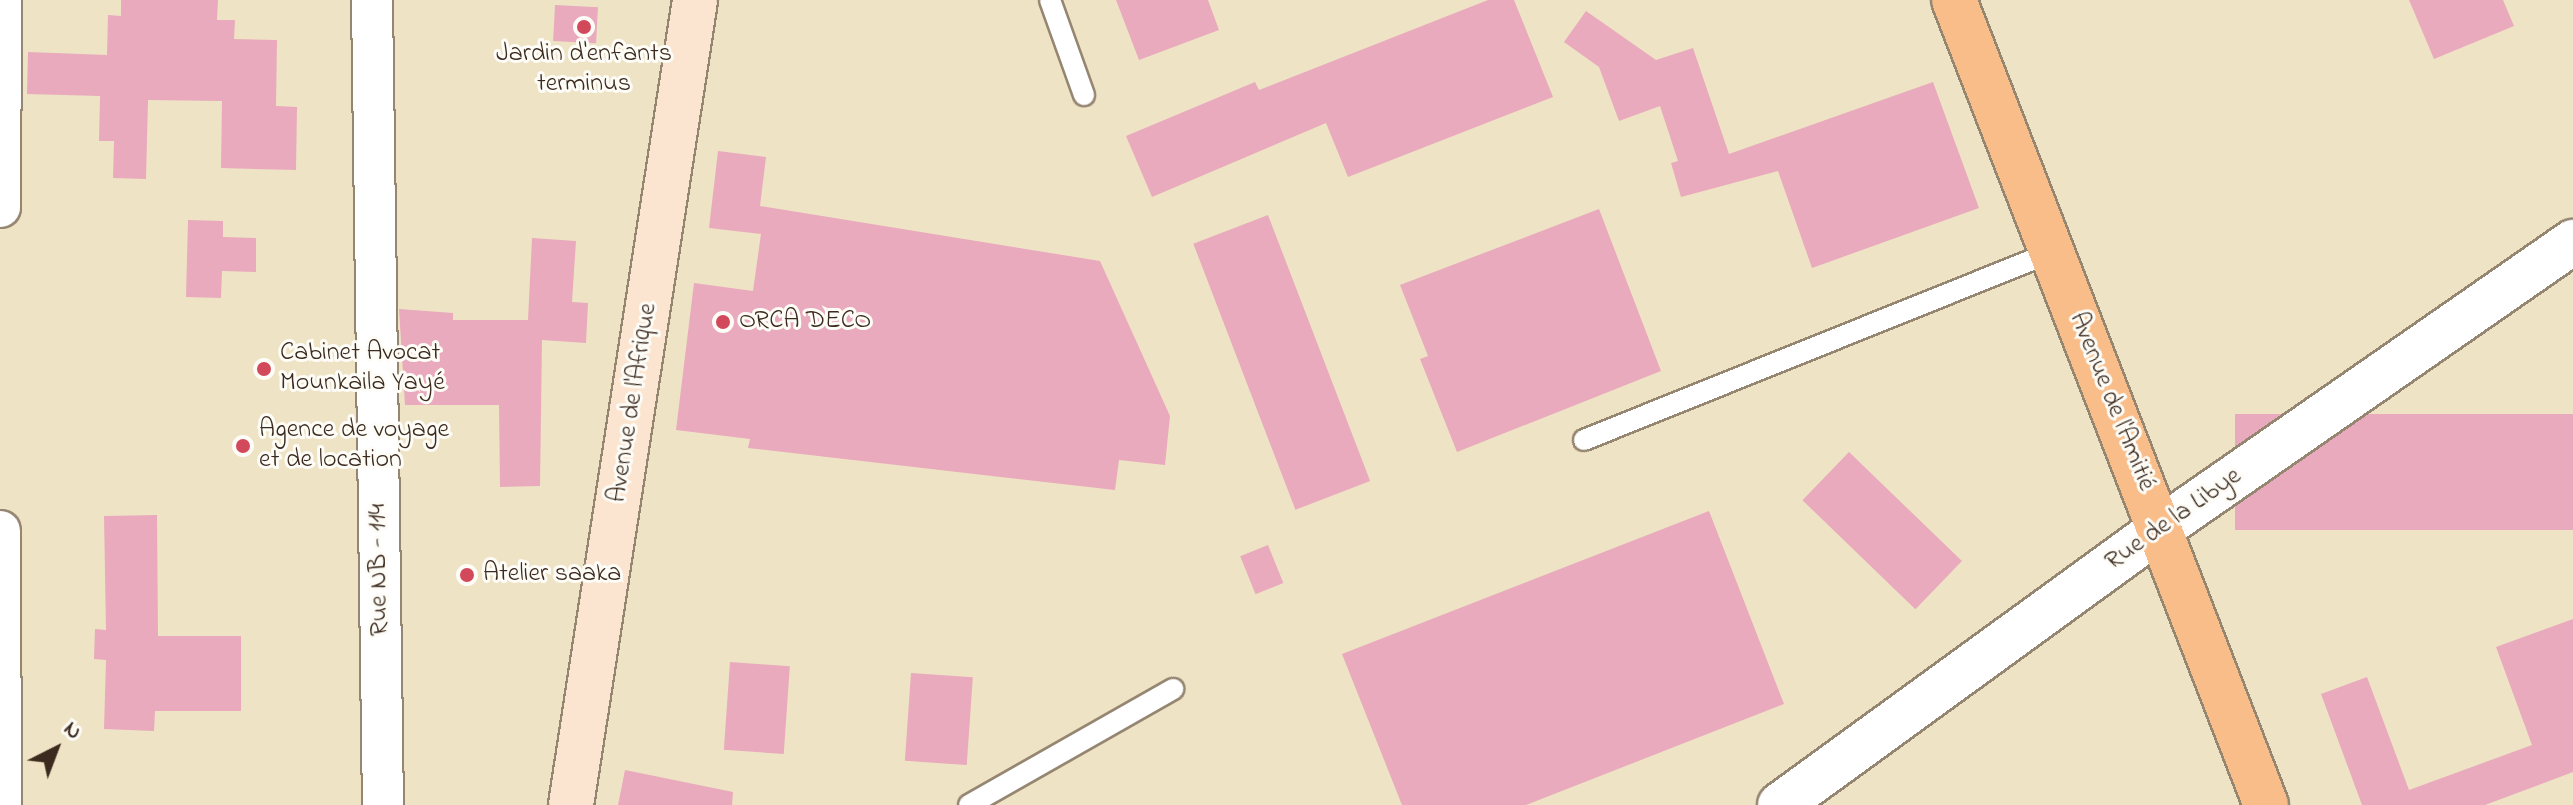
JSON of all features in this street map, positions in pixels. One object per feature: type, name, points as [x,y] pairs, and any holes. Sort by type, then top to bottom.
[{"type":"main road","name":"Avenue de l'Afrique","points":[[571,805],[695,0]]},
{"type":"main road","name":"Avenue de l'Amitié","points":[[1954,0],[2266,805]]},
{"type":"street","points":[[0,207],[1,0]]},
{"type":"street","name":"Rue NB - 114","points":[[372,0],[383,805]]},
{"type":"street","name":"Rue de la Libye","points":[[1780,805],[2161,528],[2573,242]]},
{"type":"street","points":[[0,531],[1,805]]},
{"type":"lane","points":[[1050,0],[1084,95]]},
{"type":"lane","points":[[1584,440],[2052,252]]},
{"type":"lane","points":[[969,805],[1173,689]]},
{"type":"building","points":[[121,0],[218,0],[217,20],[235,20],[234,39],[277,40],[276,106],[297,107],[296,170],[221,168],[222,101],[148,100],[146,179],[113,178],[114,141],[99,141],[100,96],[27,94],[28,52],[107,55],[108,15],[121,16]]},
{"type":"building","points":[[1116,0],[1208,0],[1219,30],[1139,60]]},
{"type":"building","points":[[1488,0],[1514,0],[1553,97],[1348,177],[1326,123],[1152,197],[1126,136],[1255,82],[1259,90]]},
{"type":"building","points":[[2409,0],[2503,0],[2514,26],[2434,59]]},
{"type":"building","points":[[555,5],[598,7],[596,43],[553,41]]},
{"type":"building","points":[[1586,11],[1656,60],[1693,48],[1729,154],[1933,82],[1979,208],[1812,268],[1778,171],[1681,197],[1671,163],[1678,161],[1660,106],[1619,121],[1599,67],[1564,42]]},
{"type":"building","points":[[718,151],[766,157],[760,206],[1100,261],[1170,416],[1165,465],[1119,460],[1115,490],[748,448],[750,439],[676,430],[694,283],[753,291],[761,234],[709,228]]},
{"type":"building","points":[[1599,209],[1661,371],[1457,452],[1420,359],[1428,356],[1400,285]]},
{"type":"building","points":[[1268,215],[1370,481],[1295,510],[1193,244]]},
{"type":"building","points":[[188,220],[223,221],[223,237],[256,238],[256,272],[222,271],[221,298],[186,297]]},
{"type":"building","points":[[532,238],[576,241],[572,302],[588,303],[586,343],[542,340],[540,486],[500,487],[499,405],[405,405],[399,309],[453,313],[453,320],[528,320]]},
{"type":"building","points":[[2235,414],[2573,414],[2573,530],[2235,530]]},
{"type":"building","points":[[1849,452],[1962,561],[1915,609],[1802,500]]},
{"type":"building","points":[[1709,511],[1784,704],[1526,805],[1402,805],[1342,654]]},
{"type":"building","points":[[157,515],[158,636],[241,636],[241,711],[155,711],[154,731],[104,729],[106,660],[94,659],[95,629],[106,630],[104,516]]},
{"type":"building","points":[[1268,545],[1283,583],[1256,594],[1240,556]]},
{"type":"building","points":[[2573,619],[2573,772],[2485,805],[2362,805],[2321,694],[2367,677],[2409,790],[2532,745],[2496,647]]},
{"type":"building","points":[[730,662],[790,666],[784,754],[724,750]]},
{"type":"building","points":[[911,673],[973,677],[967,765],[905,761]]},
{"type":"building","points":[[625,770],[733,792],[732,805],[618,805]]},
{"type":"place","name":"Jardin d'enfants terminus","points":[[584,27]]},
{"type":"place","name":"ORCA DECO","points":[[723,322]]},
{"type":"place","name":"Cabinet Avocat Mounkaila Yayé","points":[[264,369]]},
{"type":"place","name":"Agence de voyage et de location","points":[[243,446]]},
{"type":"place","name":"Atelier saaka","points":[[467,575]]}]
